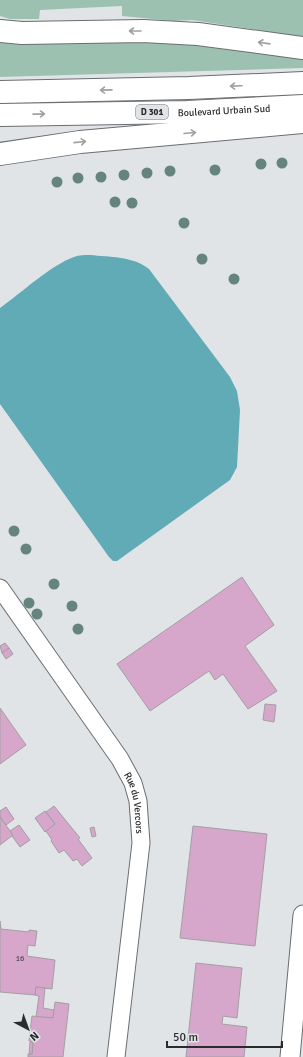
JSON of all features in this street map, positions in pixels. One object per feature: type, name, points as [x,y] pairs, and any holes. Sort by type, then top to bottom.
[{"type":"highway","points":[[0,31],[22,33],[143,31],[190,33],[303,48]]},
{"type":"highway","points":[[0,92],[189,88],[303,83]]},
{"type":"highway","name":"Boulevard Urbain Sud","points":[[0,115],[187,112],[303,106]]},
{"type":"highway","points":[[0,154],[80,142],[303,122]]},
{"type":"main road","points":[[290,1057],[303,914]]},
{"type":"street","name":"Rue du Vercors","points":[[0,588],[120,759],[133,783],[138,801],[141,842],[116,1057]]},
{"type":"green space","points":[[0,0],[303,0],[303,37],[192,20],[173,21],[122,16],[122,6],[40,10],[39,19],[10,19],[0,16]]},
{"type":"green space","points":[[169,38],[303,54],[303,68],[0,77],[0,41]]},
{"type":"water","points":[[90,255],[128,259],[149,269],[230,377],[237,391],[240,410],[237,467],[230,480],[117,561],[113,561],[109,557],[0,404],[0,308],[56,266],[76,256]]},
{"type":"building","points":[[242,577],[274,625],[245,646],[277,691],[248,709],[223,674],[215,680],[209,671],[150,711],[117,664]]},
{"type":"building","points":[[5,643],[9,648],[2,653],[0,646]]},
{"type":"building","points":[[9,648],[13,654],[6,659],[2,653]]},
{"type":"building","points":[[265,704],[276,705],[274,722],[263,720]]},
{"type":"building","points":[[0,708],[26,745],[0,764]]},
{"type":"building","points":[[54,806],[80,838],[78,839],[92,858],[82,866],[77,859],[73,861],[64,850],[59,853],[46,831],[55,824],[46,812]]},
{"type":"building","points":[[6,807],[14,819],[6,825],[0,817],[0,811]]},
{"type":"building","points":[[45,811],[55,824],[45,832],[35,818]]},
{"type":"building","points":[[0,817],[13,835],[0,845]]},
{"type":"building","points":[[19,825],[30,840],[20,847],[10,831]]},
{"type":"building","points":[[193,826],[267,834],[255,946],[180,938]]},
{"type":"building","points":[[94,827],[96,836],[92,837],[90,828]]},
{"type":"building","points":[[0,921],[1,929],[29,932],[29,930],[37,931],[35,946],[28,945],[27,956],[55,960],[52,989],[36,987],[35,995],[0,992]]},
{"type":"building","points":[[196,963],[242,968],[237,1018],[223,1016],[222,1024],[247,1027],[244,1057],[186,1057]]},
{"type":"building","points":[[36,987],[45,988],[43,1008],[54,1010],[53,1018],[36,1017],[39,996],[35,995]]},
{"type":"building","points":[[55,1002],[69,1004],[63,1057],[28,1057],[28,1054],[32,1054],[33,1042],[29,1041],[32,1016],[53,1018]]},
{"type":"building","points":[[30,1042],[33,1042],[32,1054],[29,1054]]}]
